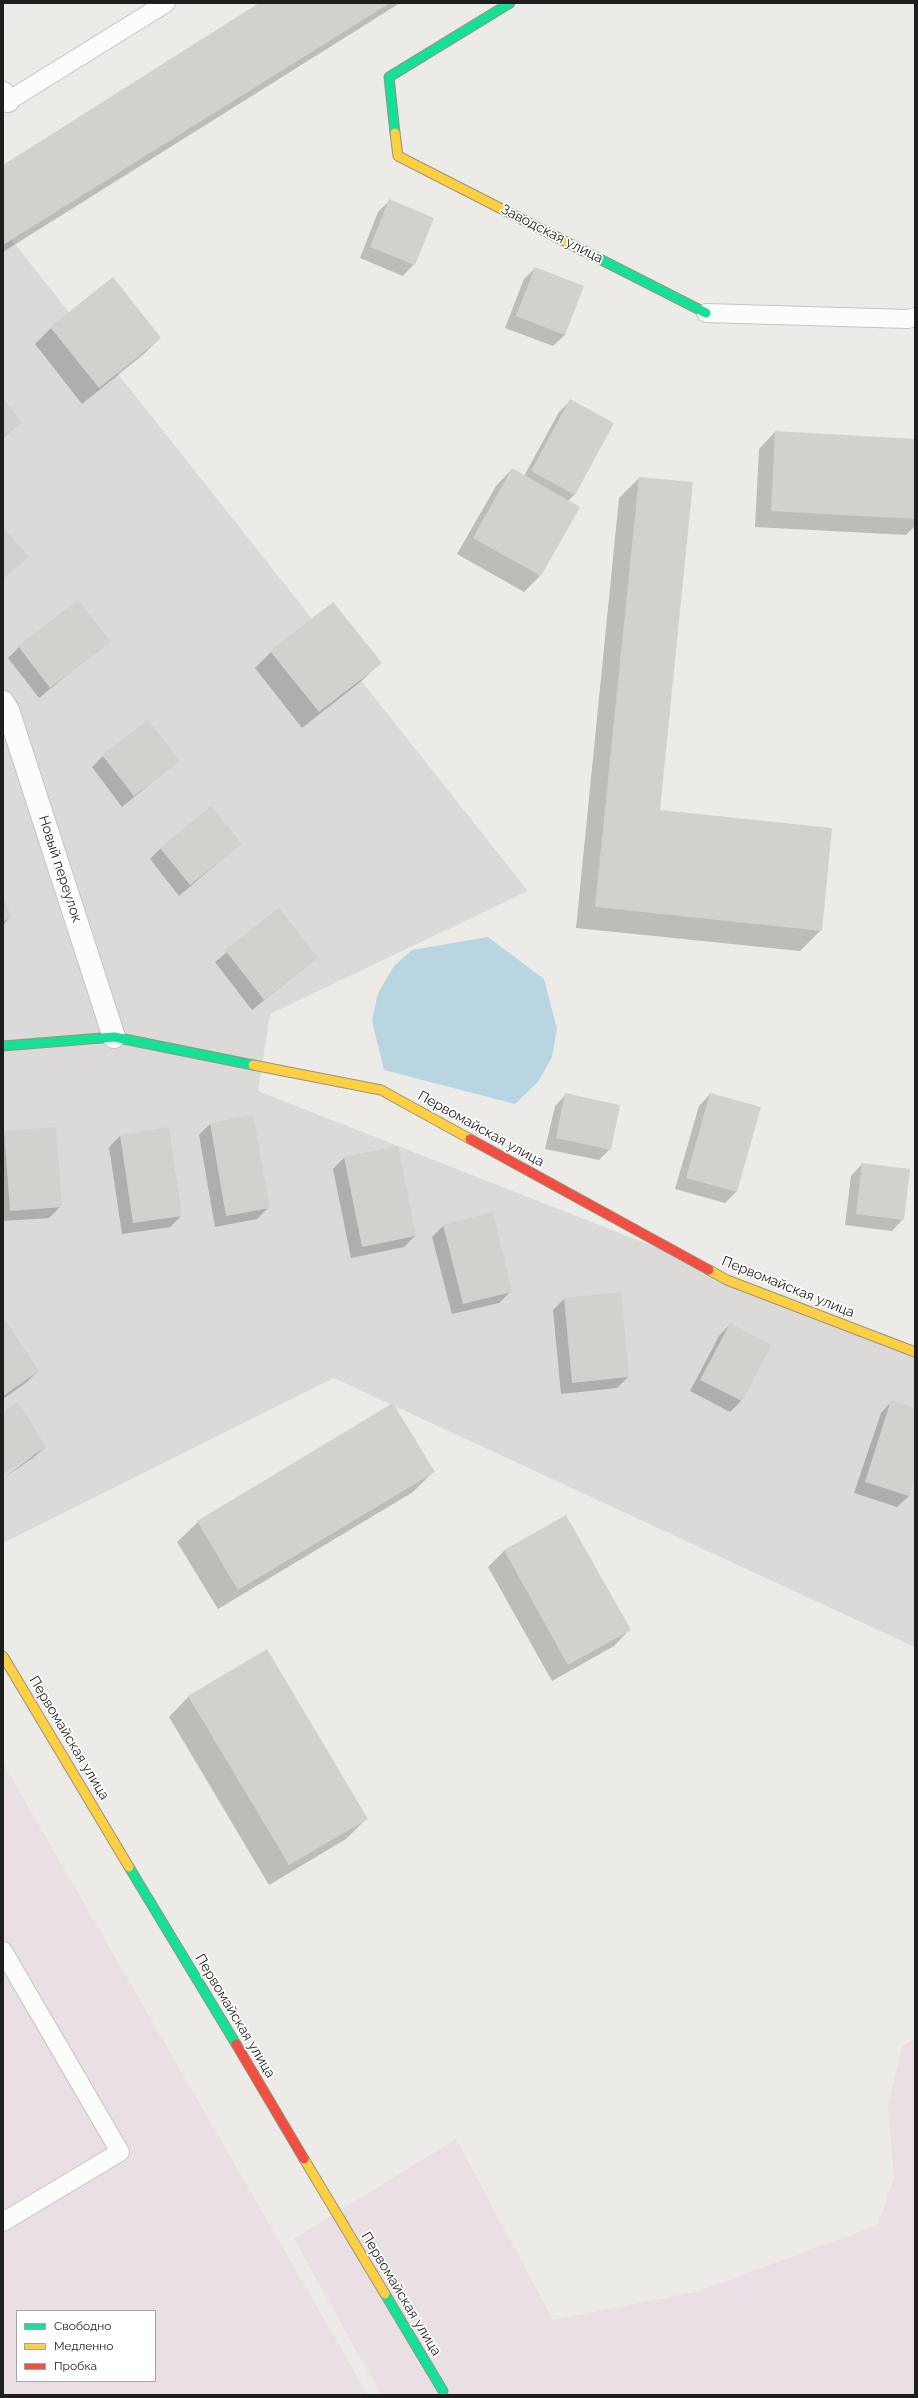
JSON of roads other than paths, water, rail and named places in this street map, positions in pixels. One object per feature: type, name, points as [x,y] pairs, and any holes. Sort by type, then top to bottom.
[{"type":"street","name":"Заводская улица","points":[[510,3],[390,77],[398,156],[706,313]]},
{"type":"street","name":"Новый переулок","points":[[3,702],[8,710],[114,1037]]},
{"type":"street","name":"Первомайская улица","points":[[3,1046],[114,1037],[381,1090],[727,1280],[915,1352]]},
{"type":"street","name":"Первомайская улица","points":[[3,1656],[442,2391]]},
{"type":"lane","points":[[6,97],[166,3]]},
{"type":"lane","points":[[706,313],[908,319],[915,317]]},
{"type":"lane","points":[[3,1951],[120,2152],[3,2222]]},
{"type":"water","points":[[488,937],[544,979],[557,1029],[552,1057],[538,1082],[515,1104],[384,1070],[372,1021],[378,993],[394,966],[412,950]]}]
